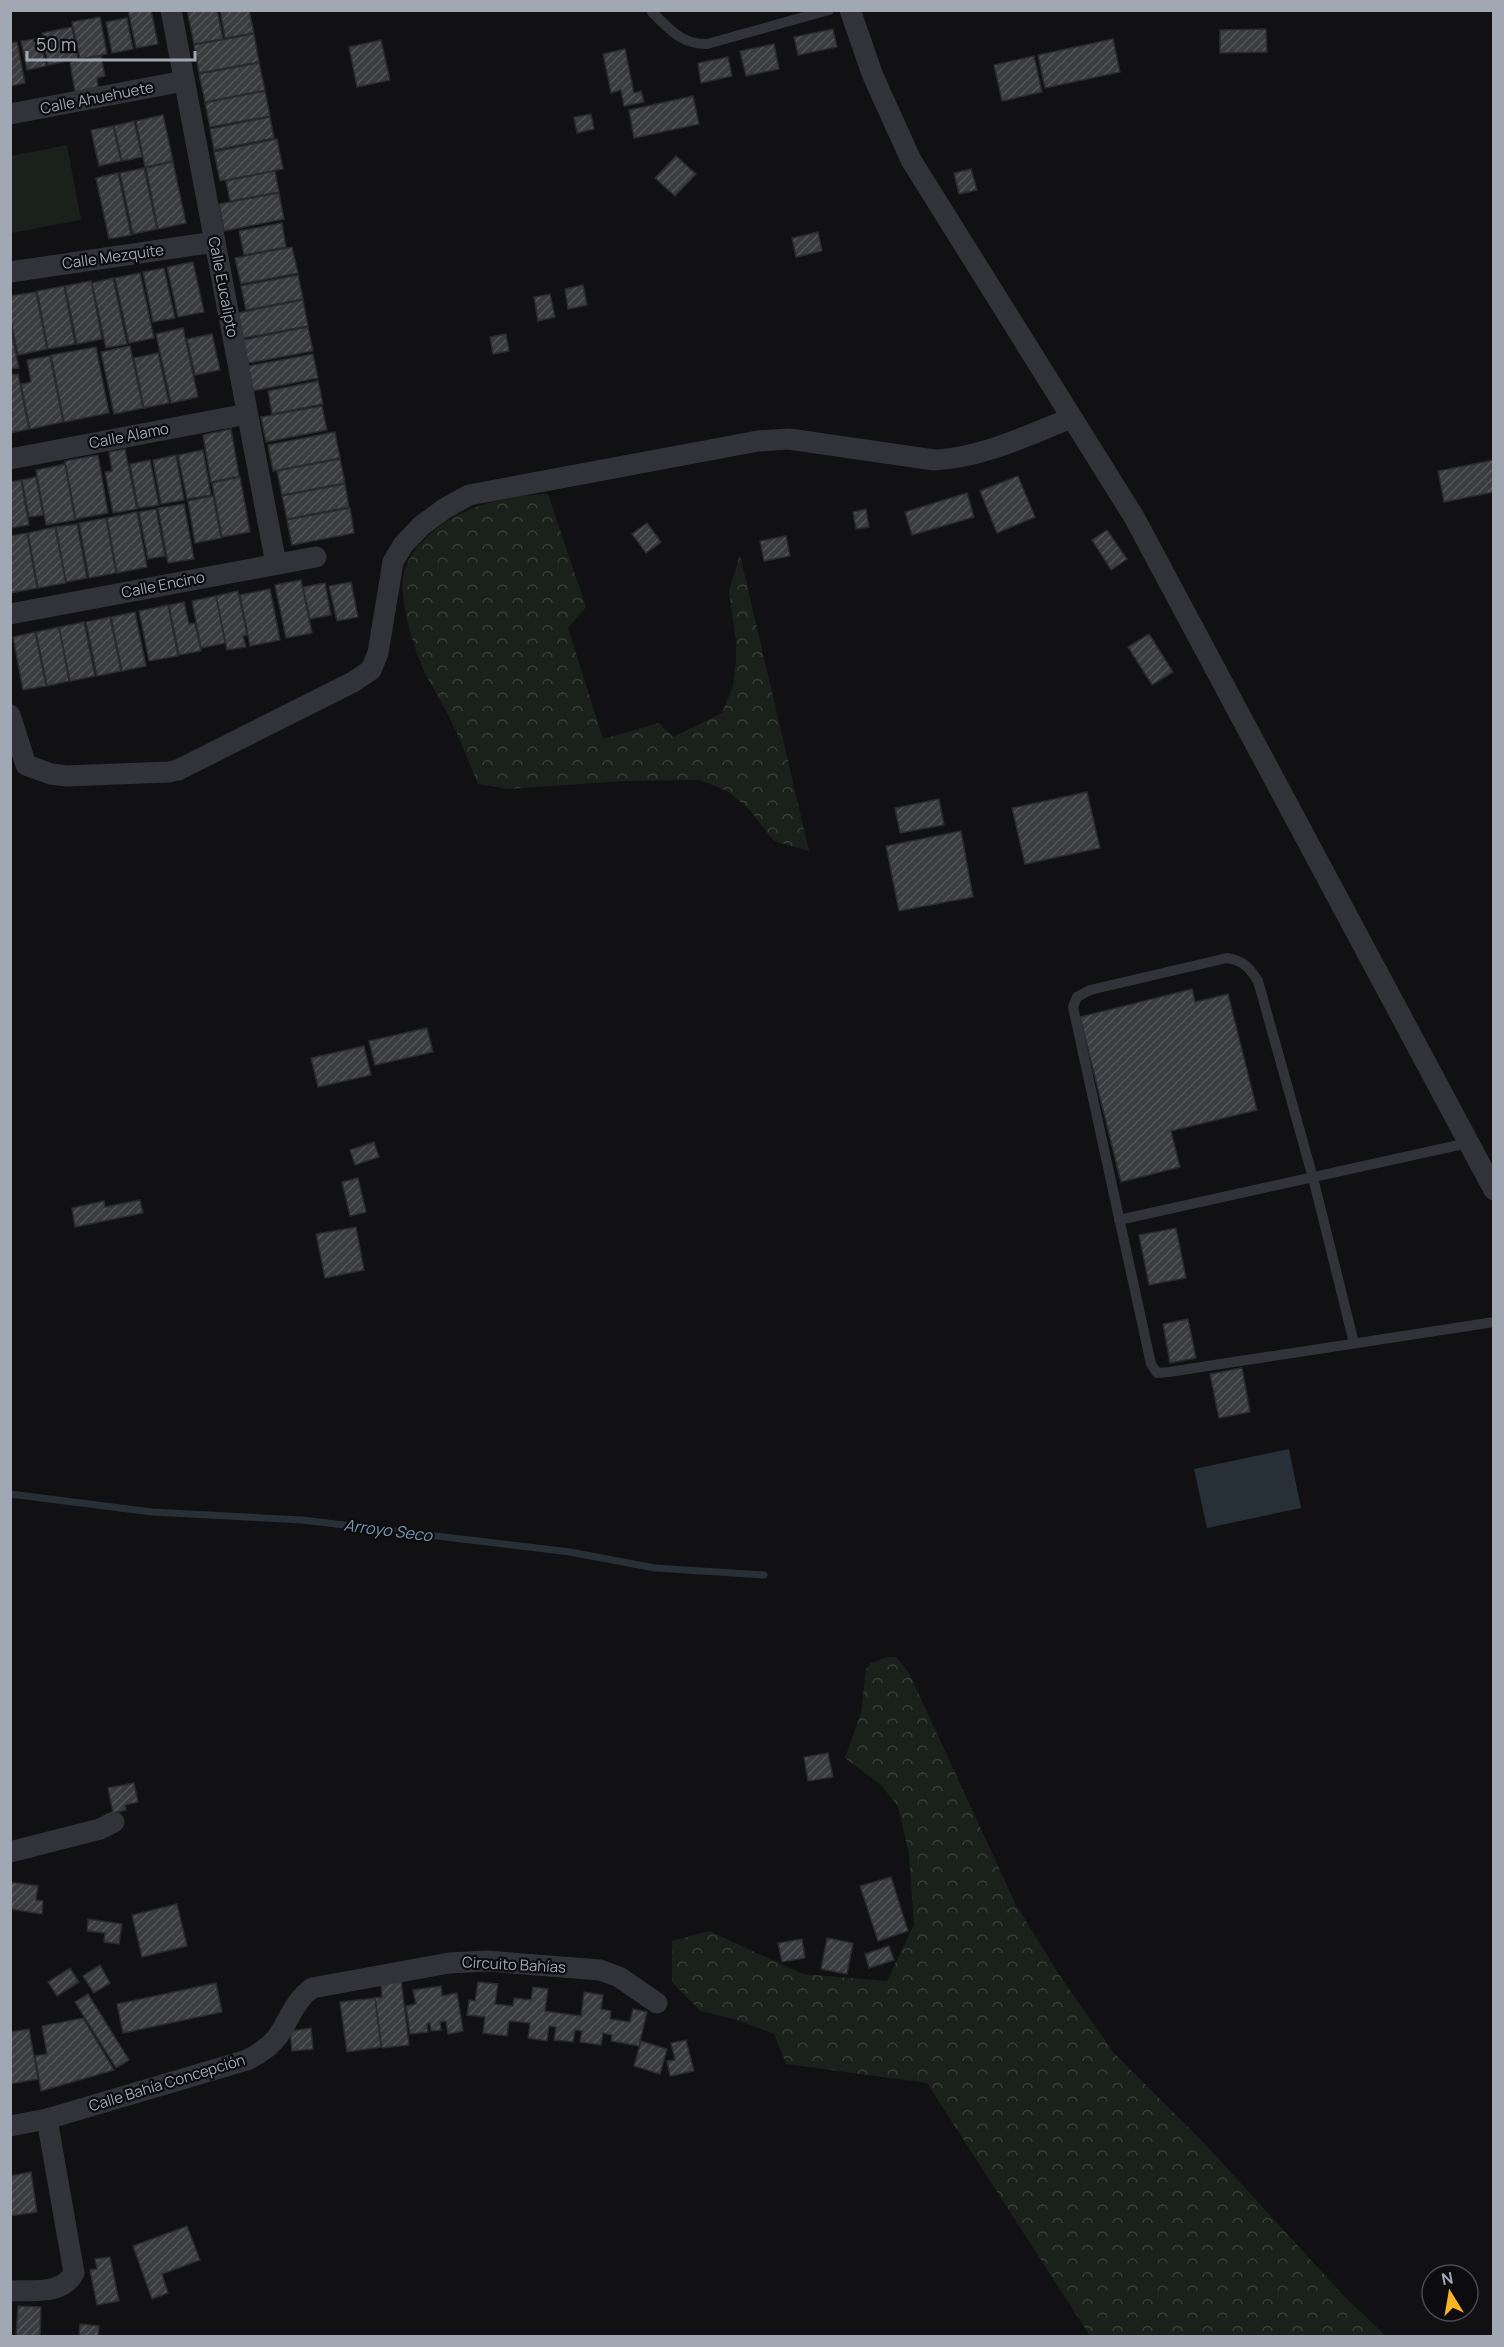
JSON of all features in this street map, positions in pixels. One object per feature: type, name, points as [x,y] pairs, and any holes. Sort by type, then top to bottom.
[{"type":"street","name":"Calle Eucalipto","points":[[171,10],[276,564]]},
{"type":"street","points":[[850,10],[873,76],[911,160],[1144,536],[1494,1190]]},
{"type":"street","name":"Calle Ahuehuete","points":[[10,114],[184,81]]},
{"type":"street","name":"Calle Mezquite","points":[[10,272],[214,242]]},
{"type":"street","name":"Calle Alamo","points":[[10,459],[247,414]]},
{"type":"street","points":[[10,715],[26,765],[51,774],[66,776],[178,770],[352,682],[371,670],[378,653],[393,562],[403,545],[421,526],[444,508],[469,495],[758,441],[789,439],[934,460],[956,459],[975,455],[1072,418]]},
{"type":"street","name":"Calle Encino","points":[[10,614],[316,557]]},
{"type":"street","points":[[10,1852],[100,1829],[114,1822]]},
{"type":"street","name":"Circuito Bahías","points":[[298,2001],[312,1989],[449,1963],[488,1961],[600,1970],[619,1977],[657,2003]]},
{"type":"street","name":"Calle Bahía Concepción","points":[[10,2126],[47,2119],[248,2060],[265,2050],[278,2036],[298,2001]]},
{"type":"street","points":[[10,2291],[57,2289],[70,2281],[74,2273],[47,2119]]},
{"type":"lane","points":[[652,12],[682,41],[707,44],[829,10]]},
{"type":"lane","points":[[1354,1343],[1312,1178],[1257,981],[1248,966],[1238,960],[1227,958],[1090,990],[1077,997],[1073,1007],[1151,1364],[1157,1373],[1494,1322]]},
{"type":"lane","points":[[1119,1220],[1468,1143]]},
{"type":"green space","points":[[67,145],[81,220],[11,233],[11,156]]},
{"type":"green space","points":[[548,494],[586,607],[568,628],[603,739],[659,723],[673,737],[722,713],[733,686],[736,661],[736,641],[729,591],[740,555],[809,851],[774,841],[748,808],[727,791],[700,780],[625,781],[507,789],[478,784],[455,729],[417,654],[405,610],[402,582],[404,572],[418,546],[452,518],[491,502]]},
{"type":"green space","points":[[888,1657],[896,1657],[909,1673],[1016,1905],[1062,1979],[1114,2053],[1203,2142],[1343,2295],[1386,2336],[1090,2336],[927,2083],[786,2064],[774,2034],[737,2020],[700,2011],[672,1982],[672,1941],[709,1931],[803,1974],[887,1981],[914,1924],[909,1854],[898,1806],[881,1785],[845,1758],[861,1713],[866,1669],[871,1663]]},
{"type":"shaded area","points":[[1289,1449],[1301,1508],[1207,1528],[1194,1469]]},
{"type":"building","points":[[128,10],[151,10],[158,44],[136,48]]},
{"type":"building","points":[[187,10],[217,10],[223,39],[194,44]]},
{"type":"building","points":[[220,10],[249,10],[254,33],[225,38]]},
{"type":"building","points":[[100,17],[107,54],[80,59],[72,22]]},
{"type":"building","points":[[127,18],[133,49],[112,53],[106,22]]},
{"type":"building","points":[[72,27],[78,59],[48,65],[42,33]]},
{"type":"building","points":[[833,29],[837,47],[798,55],[794,37]]},
{"type":"building","points":[[1266,29],[1267,52],[1220,53],[1220,30]]},
{"type":"building","points":[[254,34],[259,62],[199,73],[194,45]]},
{"type":"building","points":[[40,38],[46,66],[27,70],[21,41]]},
{"type":"building","points":[[1113,39],[1120,72],[1045,88],[1038,55]]},
{"type":"building","points":[[381,40],[390,80],[357,87],[349,47]]},
{"type":"building","points":[[17,42],[25,83],[11,86],[10,43]]},
{"type":"building","points":[[774,44],[779,69],[746,76],[740,51]]},
{"type":"building","points":[[625,49],[634,93],[641,91],[644,102],[624,106],[621,90],[611,93],[603,54]]},
{"type":"building","points":[[101,56],[105,76],[97,78],[98,87],[75,92],[70,62]]},
{"type":"building","points":[[1034,56],[1042,92],[1002,101],[994,65]]},
{"type":"building","points":[[728,57],[732,76],[701,83],[698,63]]},
{"type":"building","points":[[259,63],[265,90],[205,102],[199,74]]},
{"type":"building","points":[[265,91],[270,116],[210,127],[205,103]]},
{"type":"building","points":[[693,96],[699,124],[634,138],[629,110]]},
{"type":"building","points":[[591,114],[594,129],[577,133],[574,117]]},
{"type":"building","points":[[163,115],[173,161],[145,167],[136,121]]},
{"type":"building","points":[[270,117],[274,138],[214,150],[210,129]]},
{"type":"building","points":[[134,121],[142,157],[122,161],[114,126]]},
{"type":"building","points":[[113,126],[121,161],[99,166],[91,130]]},
{"type":"building","points":[[277,139],[283,169],[220,181],[214,152]]},
{"type":"building","points":[[676,156],[696,174],[675,196],[655,178]]},
{"type":"building","points":[[173,162],[186,223],[158,229],[146,168]]},
{"type":"building","points":[[144,168],[157,229],[133,234],[120,173]]},
{"type":"building","points":[[971,169],[977,190],[959,194],[954,173]]},
{"type":"building","points":[[275,171],[279,192],[230,201],[226,181]]},
{"type":"building","points":[[118,173],[131,235],[109,239],[96,178]]},
{"type":"building","points":[[279,193],[284,219],[224,231],[219,204]]},
{"type":"building","points":[[282,223],[286,247],[244,255],[239,231]]},
{"type":"building","points":[[818,232],[822,251],[796,257],[792,238]]},
{"type":"building","points":[[292,247],[298,273],[241,284],[235,258]]},
{"type":"building","points":[[193,262],[204,312],[178,317],[167,267]]},
{"type":"building","points":[[164,268],[175,318],[153,322],[143,272]]},
{"type":"building","points":[[140,273],[154,338],[129,343],[115,278]]},
{"type":"building","points":[[298,275],[303,299],[246,310],[241,286]]},
{"type":"building","points":[[113,278],[127,344],[106,348],[92,283]]},
{"type":"building","points":[[91,281],[102,339],[77,344],[65,286]]},
{"type":"building","points":[[583,285],[587,305],[568,309],[565,289]]},
{"type":"building","points":[[64,286],[75,344],[48,349],[37,291]]},
{"type":"building","points":[[36,292],[47,349],[18,355],[10,317],[10,296]]},
{"type":"building","points":[[550,294],[555,317],[538,321],[534,297]]},
{"type":"building","points":[[303,300],[308,326],[243,338],[238,313]]},
{"type":"building","points":[[10,325],[19,368],[10,369]]},
{"type":"building","points":[[308,327],[313,351],[248,363],[243,340]]},
{"type":"building","points":[[183,328],[198,397],[171,403],[156,334]]},
{"type":"building","points":[[212,334],[220,370],[195,375],[187,339]]},
{"type":"building","points":[[506,334],[509,351],[493,354],[490,337]]},
{"type":"building","points":[[130,346],[143,408],[114,414],[101,352]]},
{"type":"building","points":[[96,347],[109,413],[64,422],[51,355]]},
{"type":"building","points":[[158,353],[169,403],[144,408],[134,358]]},
{"type":"building","points":[[313,354],[318,378],[253,391],[248,366]]},
{"type":"building","points":[[50,356],[63,422],[30,429],[21,384],[31,382],[27,360]]},
{"type":"building","points":[[18,374],[29,429],[10,433],[10,375]]},
{"type":"building","points":[[318,381],[323,404],[272,414],[268,391]]},
{"type":"building","points":[[322,406],[327,430],[266,442],[261,417]]},
{"type":"building","points":[[231,429],[239,476],[211,482],[203,435]]},
{"type":"building","points":[[335,432],[340,458],[273,471],[268,445]]},
{"type":"building","points":[[125,449],[137,509],[113,513],[105,472],[112,471],[109,452]]},
{"type":"building","points":[[203,450],[211,495],[187,499],[178,455]]},
{"type":"building","points":[[98,455],[108,513],[76,519],[65,461]]},
{"type":"building","points":[[176,455],[184,500],[161,504],[153,460]]},
{"type":"building","points":[[340,459],[345,483],[282,495],[277,471]]},
{"type":"building","points":[[150,460],[159,505],[138,508],[130,464]]},
{"type":"building","points":[[1494,460],[1494,492],[1444,502],[1438,471]]},
{"type":"building","points":[[65,464],[75,520],[46,525],[36,470]]},
{"type":"building","points":[[1018,476],[1035,517],[997,533],[980,491]]},
{"type":"building","points":[[36,477],[43,515],[29,517],[22,480]]},
{"type":"building","points":[[240,477],[250,532],[222,537],[212,483]]},
{"type":"building","points":[[21,480],[29,525],[10,528],[10,482]]},
{"type":"building","points":[[345,484],[349,507],[287,519],[282,496]]},
{"type":"building","points":[[967,493],[974,517],[912,535],[905,512]]},
{"type":"building","points":[[213,496],[221,538],[195,543],[188,501]]},
{"type":"building","points":[[184,504],[194,559],[168,563],[158,508]]},
{"type":"building","points":[[350,508],[354,533],[292,545],[287,520]]},
{"type":"building","points":[[156,509],[165,556],[148,559],[139,512]]},
{"type":"building","points":[[866,509],[869,527],[856,529],[853,512]]},
{"type":"building","points":[[137,512],[147,567],[117,573],[107,518]]},
{"type":"building","points":[[106,518],[116,573],[89,578],[79,523]]},
{"type":"building","points":[[647,523],[661,542],[646,553],[632,534]]},
{"type":"building","points":[[77,524],[87,578],[66,582],[56,527]]},
{"type":"building","points":[[55,527],[66,583],[38,588],[28,533]]},
{"type":"building","points":[[1107,530],[1127,559],[1111,570],[1092,540]]},
{"type":"building","points":[[27,533],[37,588],[10,593],[10,536]]},
{"type":"building","points":[[786,536],[790,556],[764,561],[760,541]]},
{"type":"building","points":[[301,580],[312,633],[286,638],[275,585]]},
{"type":"building","points":[[351,582],[358,617],[337,621],[329,586]]},
{"type":"building","points":[[325,583],[331,615],[310,619],[303,587]]},
{"type":"building","points":[[270,589],[280,640],[250,646],[240,595]]},
{"type":"building","points":[[238,591],[247,635],[243,636],[246,647],[227,650],[216,596]]},
{"type":"building","points":[[216,596],[225,643],[201,648],[192,601]]},
{"type":"building","points":[[184,602],[189,624],[195,623],[201,651],[179,655],[169,605]]},
{"type":"building","points":[[168,605],[178,656],[149,661],[139,611]]},
{"type":"building","points":[[135,612],[146,666],[122,671],[111,617]]},
{"type":"building","points":[[110,617],[121,671],[97,676],[86,622]]},
{"type":"building","points":[[84,622],[95,676],[70,681],[59,627]]},
{"type":"building","points":[[59,627],[69,681],[47,686],[36,632]]},
{"type":"building","points":[[35,632],[46,686],[23,690],[13,637]]},
{"type":"building","points":[[1149,634],[1173,672],[1152,685],[1128,647]]},
{"type":"building","points":[[1087,792],[1100,848],[1025,864],[1012,808]]},
{"type":"building","points":[[939,799],[944,825],[900,833],[895,808]]},
{"type":"building","points":[[961,831],[973,897],[899,911],[886,846]]},
{"type":"building","points":[[1192,989],[1195,1002],[1228,994],[1257,1110],[1171,1131],[1180,1167],[1121,1182],[1080,1017]]},
{"type":"building","points":[[427,1028],[433,1052],[375,1065],[369,1041]]},
{"type":"building","points":[[364,1046],[371,1075],[318,1087],[311,1058]]},
{"type":"building","points":[[374,1142],[379,1157],[355,1165],[350,1150]]},
{"type":"building","points":[[358,1178],[366,1212],[350,1216],[342,1182]]},
{"type":"building","points":[[140,1200],[143,1213],[75,1227],[72,1208],[104,1201],[105,1207]]},
{"type":"building","points":[[356,1227],[364,1270],[325,1278],[316,1234]]},
{"type":"building","points":[[1176,1228],[1186,1278],[1149,1285],[1139,1235]]},
{"type":"building","points":[[1188,1319],[1196,1358],[1170,1363],[1163,1324]]},
{"type":"building","points":[[1242,1368],[1250,1412],[1219,1418],[1210,1374]]},
{"type":"building","points":[[828,1753],[833,1777],[808,1781],[804,1757]]},
{"type":"building","points":[[134,1783],[138,1802],[125,1805],[126,1810],[113,1813],[108,1788]]},
{"type":"building","points":[[891,1877],[908,1931],[878,1941],[860,1886]]},
{"type":"building","points":[[10,1882],[38,1886],[36,1900],[43,1901],[42,1914],[10,1909]]},
{"type":"building","points":[[177,1904],[187,1946],[142,1957],[132,1915]]},
{"type":"building","points":[[88,1919],[122,1924],[119,1944],[104,1942],[105,1933],[87,1931]]},
{"type":"building","points":[[827,1938],[853,1943],[847,1974],[821,1969]]},
{"type":"building","points":[[802,1939],[805,1958],[782,1962],[778,1943]]},
{"type":"building","points":[[889,1946],[894,1960],[869,1968],[865,1954]]},
{"type":"building","points":[[100,1965],[110,1983],[94,1993],[83,1976]]},
{"type":"building","points":[[70,1968],[79,1982],[57,1996],[48,1982]]},
{"type":"building","points":[[401,1979],[409,2045],[382,2048],[375,1998],[382,1997],[381,1982]]},
{"type":"building","points":[[478,1982],[498,1984],[495,2004],[513,2006],[514,1998],[531,2000],[533,1987],[548,1989],[545,2011],[581,2016],[584,1992],[603,1995],[601,2009],[611,2011],[610,2019],[630,2022],[633,2009],[647,2012],[639,2046],[611,2041],[612,2035],[603,2033],[601,2045],[580,2042],[582,2031],[575,2030],[573,2042],[554,2040],[556,2027],[549,2026],[547,2041],[528,2038],[530,2023],[509,2021],[507,2036],[483,2033],[485,2017],[467,2015],[469,2000],[475,2001]]},
{"type":"building","points":[[216,1983],[222,2012],[123,2033],[117,2004]]},
{"type":"building","points":[[441,1986],[442,1996],[457,1993],[463,2031],[448,2034],[446,2021],[440,2022],[441,2030],[431,2031],[430,2023],[427,2024],[428,2032],[410,2034],[406,2006],[416,2004],[413,1990]]},
{"type":"building","points":[[88,1994],[129,2060],[116,2068],[75,2002]]},
{"type":"building","points":[[375,1998],[381,2047],[347,2052],[340,2002]]},
{"type":"building","points":[[83,2018],[114,2070],[41,2091],[35,2056],[47,2054],[42,2026]]},
{"type":"building","points":[[311,2028],[313,2049],[292,2051],[290,2031]]},
{"type":"building","points":[[29,2029],[38,2079],[10,2084],[10,2032]]},
{"type":"building","points":[[686,2040],[694,2071],[670,2076],[667,2061],[675,2060],[671,2043]]},
{"type":"building","points":[[641,2041],[667,2049],[660,2074],[634,2066]]},
{"type":"building","points":[[31,2172],[37,2212],[10,2216],[10,2176]]},
{"type":"building","points":[[187,2226],[200,2260],[162,2274],[168,2293],[152,2299],[133,2246]]},
{"type":"building","points":[[110,2257],[119,2301],[97,2305],[90,2270],[97,2269],[95,2259]]},
{"type":"building","points":[[18,2306],[41,2307],[40,2336],[16,2336]]},
{"type":"building","points":[[80,2324],[99,2326],[98,2336],[79,2336]]},
{"type":"waterway","name":"Arroyo Seco","points":[[10,1494],[152,1512],[302,1520],[570,1552],[655,1568],[764,1575]]}]
